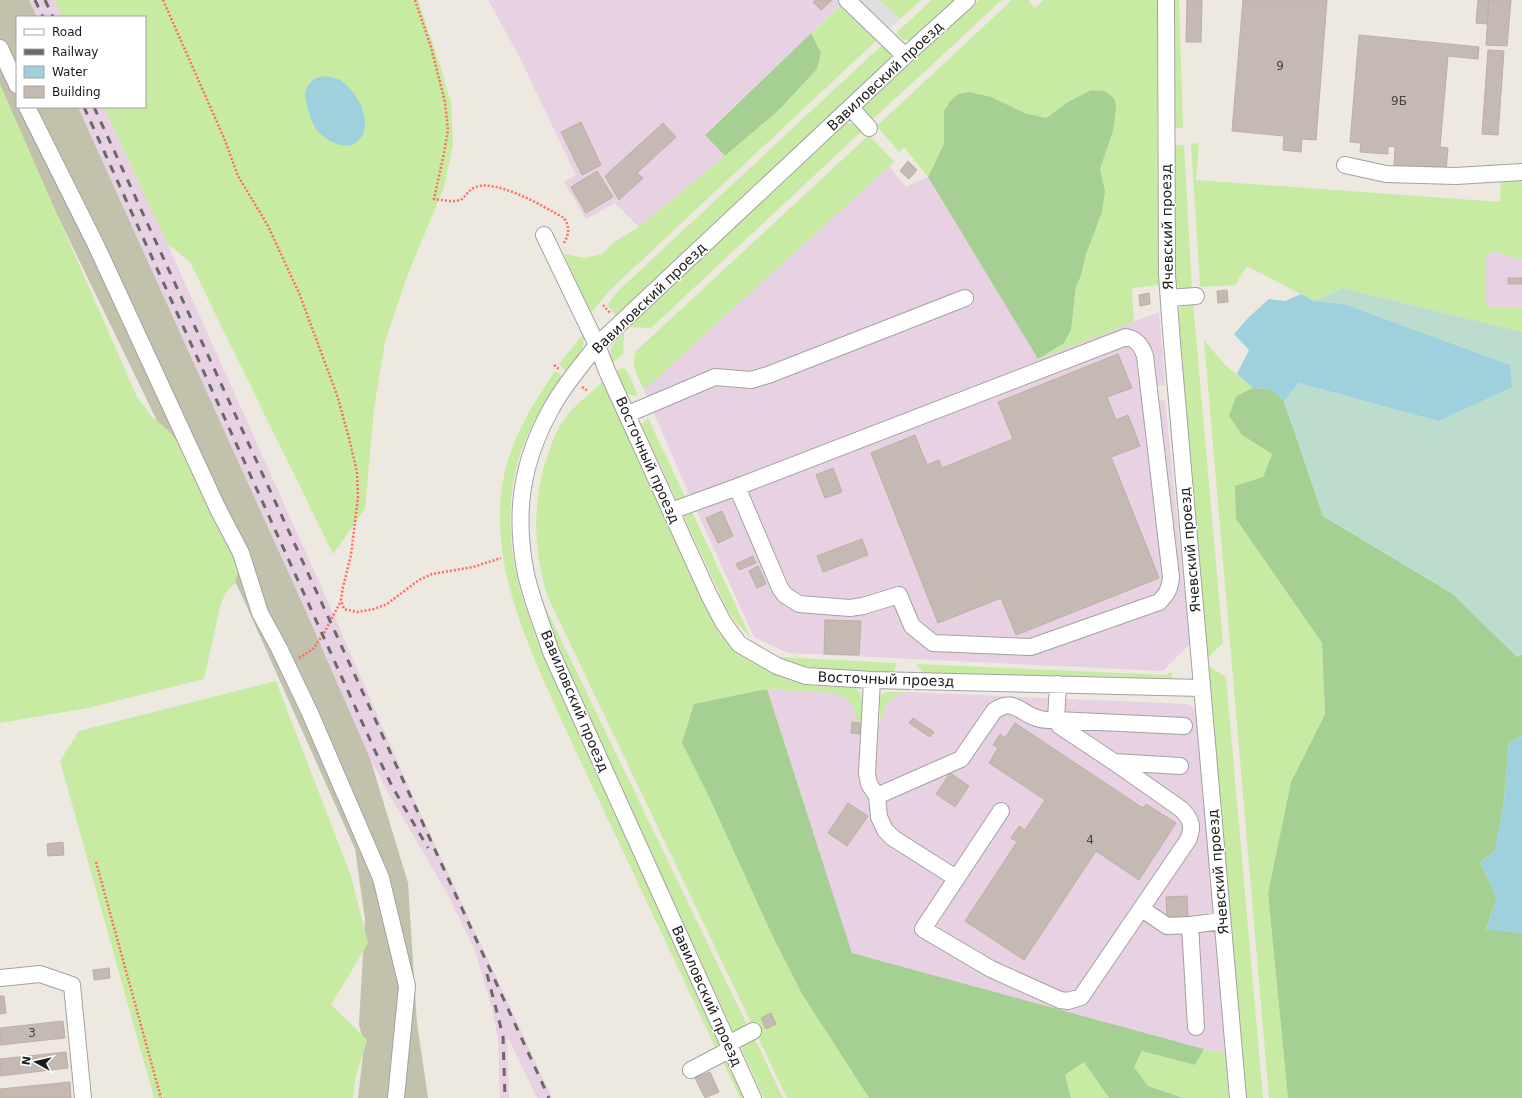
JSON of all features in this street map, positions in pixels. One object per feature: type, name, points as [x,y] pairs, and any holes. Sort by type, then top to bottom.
[{"type":"street","points":[[847,0],[905,56]]},
{"type":"street","name":"Вавиловский проезд","points":[[753,1098],[551,652],[527,575],[521,539],[520,510],[524,480],[534,444],[551,409],[571,379],[597,346],[905,56],[967,0]]},
{"type":"street","name":"Ячевский проезд","points":[[1166,0],[1166,162],[1169,298],[1238,1098]]},
{"type":"street","points":[[0,48],[16,83]]},
{"type":"street","points":[[28,108],[96,245],[218,509],[241,553],[260,613],[279,648],[310,713],[381,878],[407,986],[396,1098]]},
{"type":"street","points":[[851,108],[869,128]]},
{"type":"street","points":[[1345,165],[1386,174],[1456,176],[1522,172]]},
{"type":"street","name":"Восточный проезд","points":[[544,235],[597,346],[709,595],[723,622],[739,644],[777,666],[806,676],[872,680],[1202,688]]},
{"type":"street","points":[[1169,298],[1196,296]]},
{"type":"street","points":[[628,414],[715,377],[751,380],[768,375],[965,298]]},
{"type":"street","points":[[672,511],[737,486],[1126,337],[1133,338],[1142,347],[1146,356],[1170,570],[1170,587],[1159,602],[1031,647],[933,643],[912,626],[899,594],[863,606],[850,608],[799,604],[791,600],[780,588],[737,486]]},
{"type":"street","points":[[1150,394],[1176,391]]},
{"type":"street","points":[[872,680],[867,773],[869,784],[877,796],[879,817],[885,830],[893,838],[956,878]]},
{"type":"street","points":[[1001,812],[923,929],[991,969],[1060,1000],[1068,1001],[1081,997],[1188,840],[1191,833],[1191,826],[1189,816],[1181,809],[1060,726],[1056,720],[1058,684]]},
{"type":"street","points":[[877,796],[961,759],[994,711],[1001,706],[1009,704],[1036,718],[1045,720],[1184,726]]},
{"type":"street","points":[[1114,762],[1180,766]]},
{"type":"street","points":[[1142,909],[1167,926],[1222,922]]},
{"type":"street","points":[[1190,925],[1196,1027]]},
{"type":"street","points":[[0,978],[40,974],[72,985],[84,1098]]},
{"type":"street","points":[[691,1070],[753,1031]]},
{"type":"path","points":[[163,0],[224,138],[238,176],[268,224],[299,293],[337,395],[357,472],[358,497],[351,555],[341,600],[323,635],[313,649],[287,666]]},
{"type":"path","points":[[415,0],[431,47],[445,102],[448,130],[434,199],[462,199],[469,191],[476,187],[488,185],[497,186],[518,194],[555,212],[564,218],[569,224],[567,236],[556,260]]},
{"type":"path","points":[[603,305],[615,317]]},
{"type":"path","points":[[341,600],[344,608],[357,612],[374,609],[387,604],[419,580],[432,574],[473,567],[501,558]]},
{"type":"path","points":[[96,862],[161,1098]]},
{"type":"shaded area","points":[[0,0],[29,0],[37,16],[16,16],[16,108],[78,108],[304,607],[370,758],[408,883],[417,1023],[428,1098],[358,1098],[364,1046],[359,1024],[365,919],[355,849],[242,596],[0,97]]},
{"type":"shaded area","points":[[29,0],[55,0],[62,16],[37,16]]},
{"type":"shaded area","points":[[488,0],[845,0],[705,134],[725,156],[639,227],[615,203],[586,219],[564,182],[576,175],[518,54]]},
{"type":"shaded area","points":[[856,0],[880,0],[900,19],[886,31]]},
{"type":"shaded area","points":[[78,108],[104,108],[167,243],[328,602],[418,808],[552,1098],[537,1098],[507,1036],[509,1098],[500,1098],[498,1038],[492,1009],[475,950],[447,893],[389,794],[370,758],[304,607]]},
{"type":"shaded area","points":[[889,166],[906,187],[928,177],[1038,359],[1159,312],[1165,385],[1157,386],[1158,401],[1165,400],[1190,644],[1163,671],[788,653],[754,637],[689,494],[644,390]]},
{"type":"shaded area","points":[[1492,251],[1522,260],[1522,308],[1489,308],[1486,304],[1486,257]]},
{"type":"shaded area","points":[[1343,288],[1522,332],[1522,654],[1517,657],[1453,594],[1323,516],[1284,401],[1297,383],[1438,421],[1510,365],[1344,304],[1314,301]]},
{"type":"shaded area","points":[[767,689],[833,693],[843,696],[850,702],[855,711],[856,720],[882,722],[883,713],[887,704],[895,696],[905,692],[1187,704],[1194,708],[1197,715],[1199,729],[1225,1053],[1204,1049],[852,953]]},
{"type":"green space","points":[[55,0],[418,0],[451,103],[453,145],[444,187],[408,274],[385,342],[374,409],[365,509],[333,554],[190,262],[167,243],[104,108],[146,108],[146,16],[62,16]]},
{"type":"green space","points":[[880,0],[921,0],[900,19]]},
{"type":"green space","points":[[932,0],[955,0],[911,40],[903,40],[896,33]]},
{"type":"green space","points":[[979,0],[1002,0],[871,121],[862,111],[863,107]]},
{"type":"green space","points":[[1012,0],[1028,0],[1035,8],[1044,0],[1157,0],[1157,169],[1160,285],[1132,288],[1134,322],[1038,359],[1064,343],[1071,330],[1076,286],[1081,276],[1105,191],[1100,169],[1113,131],[1104,91],[1091,90],[1068,102],[1046,118],[1025,113],[991,97],[944,111],[944,144],[928,177],[904,147],[899,152],[877,126]]},
{"type":"green space","points":[[1175,0],[1179,0],[1183,128],[1174,128]]},
{"type":"green space","points":[[843,3],[870,33],[878,39],[609,291],[591,313],[564,254],[585,258],[602,254],[614,242],[639,227],[780,109],[817,69],[821,53],[811,33]]},
{"type":"green space","points":[[811,33],[821,53],[817,69],[780,109],[725,156],[705,135]]},
{"type":"green space","points":[[883,44],[887,48],[892,58],[616,315],[607,305],[618,291]]},
{"type":"green space","points":[[0,84],[137,397],[153,418],[169,431],[191,458],[239,569],[235,583],[227,591],[221,603],[204,679],[88,708],[0,723]]},
{"type":"green space","points":[[1091,90],[1104,91],[1114,98],[1116,108],[1113,131],[1100,169],[1105,191],[1102,212],[1086,254],[1081,276],[1076,286],[1071,330],[1064,343],[1038,359],[928,177],[944,144],[944,111],[950,101],[959,94],[969,92],[991,97],[1025,113],[1046,118],[1068,102]]},
{"type":"green space","points":[[847,123],[854,124],[862,131],[651,328],[628,327],[843,125]]},
{"type":"green space","points":[[869,135],[894,162],[644,390],[634,366],[634,356],[636,351]]},
{"type":"green space","points":[[1199,143],[1196,180],[1500,202],[1501,180],[1522,180],[1522,260],[1492,251],[1486,257],[1486,303],[1489,308],[1522,308],[1522,332],[1343,288],[1314,301],[1247,266],[1235,285],[1200,287],[1191,144]]},
{"type":"green space","points":[[1174,145],[1184,145],[1192,290],[1182,291],[1176,285]]},
{"type":"green space","points":[[1193,302],[1223,643],[1207,658],[1179,319],[1179,311],[1181,307],[1185,304]]},
{"type":"green space","points":[[623,332],[623,354],[613,363],[611,358],[612,346]]},
{"type":"green space","points":[[583,334],[584,340],[582,350],[577,359],[566,371],[559,364]]},
{"type":"green space","points":[[1204,340],[1224,364],[1253,388],[1236,396],[1242,435],[1272,454],[1263,477],[1236,519],[1322,643],[1325,714],[1291,782],[1268,893],[1288,1098],[1269,1098]]},
{"type":"green space","points":[[622,368],[626,369],[638,395],[629,394],[623,389],[615,372]]},
{"type":"green space","points":[[555,371],[562,376],[526,439],[515,473],[512,490],[510,525],[517,577],[538,644],[722,1046],[716,1049],[554,704],[521,625],[508,580],[500,534],[500,510],[505,471],[510,453],[525,420]]},
{"type":"green space","points":[[603,381],[719,631],[742,655],[761,667],[791,681],[814,686],[853,687],[860,693],[862,702],[861,721],[856,721],[853,706],[850,702],[839,695],[833,693],[767,689],[682,743],[709,797],[773,937],[802,994],[869,1098],[787,1098],[547,595],[542,576],[537,539],[537,501],[540,483],[555,435],[563,420]]},
{"type":"green space","points":[[1253,388],[1271,389],[1284,401],[1323,516],[1453,594],[1517,657],[1522,654],[1522,736],[1509,743],[1504,800],[1495,851],[1480,862],[1497,898],[1486,929],[1522,933],[1522,1098],[1288,1098],[1268,893],[1291,782],[1325,714],[1322,643],[1236,519],[1235,486],[1263,477],[1272,454],[1242,435],[1229,416],[1236,396]]},
{"type":"green space","points":[[648,418],[751,638],[734,620],[726,607],[642,426]]},
{"type":"green space","points":[[540,596],[748,1027],[740,1032],[735,1032],[732,1029],[558,650]]},
{"type":"green space","points":[[778,657],[897,663],[894,671],[890,673],[824,669],[798,665]]},
{"type":"green space","points":[[916,664],[1166,675],[1170,672],[1172,673],[1172,678],[923,673]]},
{"type":"green space","points":[[1207,665],[1226,677],[1263,1098],[1246,1098]]},
{"type":"green space","points":[[276,681],[351,876],[368,943],[331,1005],[367,1040],[355,1080],[353,1098],[154,1098],[60,761],[79,731]]},
{"type":"green space","points":[[767,689],[852,953],[1204,1049],[1195,1065],[1142,1051],[1134,1067],[1148,1086],[1183,1098],[1109,1098],[1084,1062],[1065,1075],[1071,1098],[869,1098],[802,994],[773,937],[709,797],[682,743],[694,704]]},
{"type":"green space","points":[[886,692],[905,692],[895,697],[888,703],[885,707],[882,722],[880,722],[880,698],[881,695]]},
{"type":"green space","points":[[754,1037],[783,1098],[764,1098],[742,1050],[744,1043]]},
{"type":"green space","points":[[1204,1049],[1225,1053],[1229,1098],[1182,1098],[1148,1086],[1134,1067],[1142,1051],[1195,1065]]},
{"type":"green space","points":[[729,1059],[747,1098],[740,1098],[723,1062]]},
{"type":"green space","points":[[1084,1062],[1109,1098],[1071,1098],[1065,1075]]},
{"type":"water","points":[[325,76],[338,79],[347,85],[358,100],[362,109],[365,118],[365,127],[357,142],[352,145],[340,145],[328,140],[318,132],[312,121],[306,102],[306,91],[309,84],[314,79]]},
{"type":"water","points":[[1301,294],[1314,301],[1344,304],[1510,365],[1512,387],[1438,421],[1298,383],[1284,401],[1271,389],[1253,388],[1237,374],[1249,350],[1234,334],[1249,317],[1269,299],[1285,301]]},
{"type":"water","points":[[1522,736],[1522,933],[1486,930],[1497,898],[1480,862],[1495,851],[1504,800],[1509,743]]},
{"type":"building","points":[[816,0],[832,0],[821,10],[813,2]]},
{"type":"building","points":[[1187,0],[1202,0],[1201,42],[1186,42]]},
{"type":"building","points":[[1243,0],[1327,0],[1316,140],[1302,139],[1301,152],[1283,150],[1284,136],[1232,131]]},
{"type":"building","points":[[1478,0],[1489,0],[1487,24],[1476,23]]},
{"type":"building","points":[[1489,0],[1511,0],[1507,46],[1486,45]]},
{"type":"building","points":[[1359,35],[1479,47],[1478,59],[1448,56],[1440,147],[1448,148],[1446,171],[1394,166],[1395,147],[1388,146],[1388,154],[1360,152],[1361,143],[1350,142]]},
{"type":"building","points":[[1488,50],[1504,51],[1498,135],[1482,134]]},
{"type":"building","points":[[581,122],[601,165],[582,175],[561,132]]},
{"type":"building","points":[[663,123],[676,137],[637,173],[643,178],[619,200],[605,176]]},
{"type":"building","points":[[908,161],[917,170],[909,179],[900,171]]},
{"type":"building","points":[[597,171],[613,197],[586,213],[571,187]]},
{"type":"building","points":[[1508,278],[1522,278],[1522,284],[1508,284]]},
{"type":"building","points":[[1227,290],[1228,302],[1218,303],[1217,291]]},
{"type":"building","points":[[1149,293],[1150,304],[1140,306],[1139,295]]},
{"type":"building","points":[[1118,354],[1132,388],[1107,397],[1116,420],[1128,415],[1140,446],[1111,457],[1159,578],[1016,635],[1001,598],[938,623],[871,453],[915,435],[927,465],[939,460],[942,468],[1013,439],[998,402]]},
{"type":"building","points":[[833,468],[842,492],[825,498],[816,475]]},
{"type":"building","points":[[722,511],[733,536],[718,543],[706,518]]},
{"type":"building","points":[[862,539],[868,555],[823,572],[817,556]]},
{"type":"building","points":[[753,556],[756,563],[739,570],[736,564]]},
{"type":"building","points":[[758,566],[766,584],[757,588],[749,571]]},
{"type":"building","points":[[825,620],[861,621],[859,655],[824,654]]},
{"type":"building","points":[[913,718],[934,732],[930,737],[909,723]]},
{"type":"building","points":[[852,722],[860,723],[860,734],[851,733]]},
{"type":"building","points":[[1015,723],[1143,808],[1146,804],[1176,823],[1139,880],[1096,851],[1024,960],[965,921],[1017,842],[1011,838],[1019,826],[1025,830],[1045,800],[989,763],[998,748],[993,745],[1000,734],[1005,738]]},
{"type":"building","points":[[950,773],[969,786],[955,807],[936,794]]},
{"type":"building","points":[[848,803],[868,816],[847,846],[828,833]]},
{"type":"building","points":[[63,842],[64,855],[48,856],[47,844]]},
{"type":"building","points":[[1187,896],[1188,916],[1167,918],[1166,897]]},
{"type":"building","points":[[109,968],[110,978],[94,980],[93,970]]},
{"type":"building","points":[[0,996],[4,996],[6,1013],[0,1014]]},
{"type":"building","points":[[771,1013],[776,1024],[766,1029],[761,1018]]},
{"type":"building","points":[[63,1021],[65,1038],[0,1045],[0,1028]]},
{"type":"building","points":[[66,1052],[68,1068],[0,1076],[0,1059]]},
{"type":"building","points":[[710,1072],[719,1092],[705,1098],[695,1078]]},
{"type":"building","points":[[70,1082],[71,1098],[0,1098],[0,1089]]},
{"type":"railway","points":[[35,0],[43,16]]},
{"type":"railway","points":[[45,0],[53,16]]},
{"type":"railway","points":[[84,108],[376,753],[393,788],[428,848]]},
{"type":"railway","points":[[94,108],[549,1098]]},
{"type":"railway","points":[[487,974],[503,1036],[505,1098]]}]
